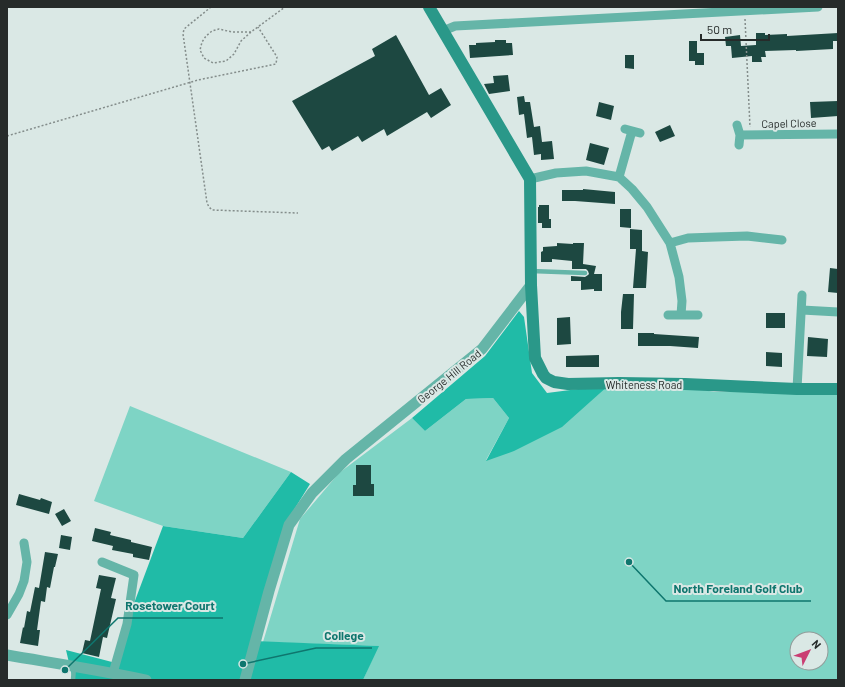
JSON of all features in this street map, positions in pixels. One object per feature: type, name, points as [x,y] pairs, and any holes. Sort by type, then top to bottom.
[{"type":"main road","points":[[428,7],[530,179],[531,285]]},
{"type":"main road","name":"Whiteness Road","points":[[531,285],[535,358],[543,374],[554,382],[568,384],[678,384],[797,389],[838,389]]},
{"type":"street","points":[[443,31],[455,26],[715,10],[745,11],[818,7]]},
{"type":"street","points":[[737,125],[740,135],[738,145]]},
{"type":"street","points":[[619,177],[632,131]]},
{"type":"street","name":"Capel Close","points":[[740,135],[838,134]]},
{"type":"street","points":[[530,179],[556,173],[586,171],[619,177],[632,189],[647,207],[670,243],[679,277],[682,302],[681,315]]},
{"type":"street","points":[[670,243],[688,238],[702,237],[747,236],[782,240]]},
{"type":"street","points":[[772,239],[773,248]]},
{"type":"street","name":"George Hill Road","points":[[246,680],[289,525],[312,493],[346,459],[482,350],[531,285]]},
{"type":"street","points":[[797,389],[802,295]]},
{"type":"street","points":[[802,310],[838,312]]},
{"type":"street","points":[[668,315],[698,315]]},
{"type":"street","points":[[7,615],[19,594],[24,581],[27,562],[24,543]]},
{"type":"street","points":[[102,562],[134,575],[127,624],[113,673]]},
{"type":"street","points":[[7,655],[146,680]]},
{"type":"lane","points":[[531,271],[585,273]]},
{"type":"lane","points":[[73,680],[74,667]]},
{"type":"path","points":[[211,7],[184,29],[190,82],[209,207],[212,210],[298,213]]},
{"type":"path","points":[[251,32],[232,32],[218,29],[212,31],[202,42],[200,50],[204,58],[214,63],[226,61],[234,54],[241,41],[285,7]]},
{"type":"path","points":[[745,11],[751,135]]},
{"type":"path","points":[[7,136],[190,82],[276,64],[277,58],[258,27]]},
{"type":"green space","points":[[519,311],[524,317],[532,373],[547,393],[609,385],[562,427],[514,451],[486,461],[509,418],[493,398],[466,399],[425,431],[412,418],[485,356]]},
{"type":"green space","points":[[609,385],[684,386],[714,392],[838,392],[838,680],[363,680],[378,646],[263,642],[300,519],[339,473],[412,418],[425,431],[466,399],[493,398],[509,418],[486,460]],"holes":[[[356,465],[371,465],[371,484],[374,484],[374,496],[353,496],[353,486],[356,485]]]},
{"type":"green space","points":[[130,406],[291,472],[243,538],[163,526],[94,501]]},
{"type":"green space","points":[[291,472],[310,484],[284,526],[251,641],[379,646],[363,680],[73,680],[66,650],[112,662],[163,526],[243,538]]},
{"type":"building","points":[[756,33],[765,33],[765,35],[787,34],[787,36],[838,33],[838,41],[833,41],[833,49],[765,51],[766,57],[761,57],[762,62],[752,62],[752,56],[732,58],[731,46],[726,46],[725,37],[740,35],[741,46],[756,45]]},
{"type":"building","points":[[396,35],[429,95],[441,88],[451,105],[431,118],[427,112],[387,136],[384,129],[362,142],[358,136],[332,151],[329,146],[322,150],[292,101],[375,56],[372,49]]},
{"type":"building","points":[[495,40],[506,40],[506,43],[512,43],[513,55],[470,58],[469,45],[495,42]]},
{"type":"building","points":[[689,41],[697,41],[697,53],[704,53],[704,65],[695,65],[695,61],[689,61]]},
{"type":"building","points":[[625,55],[634,55],[634,69],[625,68]]},
{"type":"building","points":[[508,75],[510,91],[489,94],[484,84],[494,83],[493,76]]},
{"type":"building","points":[[524,96],[525,102],[530,102],[534,127],[540,126],[542,142],[552,141],[554,159],[541,160],[541,154],[534,155],[532,137],[527,138],[524,114],[519,115],[517,97]]},
{"type":"building","points":[[838,101],[838,116],[811,118],[810,102]]},
{"type":"building","points":[[599,102],[614,106],[611,120],[596,116]]},
{"type":"building","points":[[670,125],[675,136],[660,142],[655,132]]},
{"type":"building","points":[[590,143],[609,148],[604,165],[586,160]]},
{"type":"building","points":[[583,189],[615,192],[615,204],[562,201],[562,190]]},
{"type":"building","points":[[539,205],[549,205],[549,219],[551,219],[551,228],[542,228],[542,223],[538,223]]},
{"type":"building","points":[[620,209],[631,209],[631,228],[620,227]]},
{"type":"building","points":[[630,229],[642,230],[642,251],[648,252],[646,288],[633,288],[636,249],[630,249]]},
{"type":"building","points":[[557,243],[584,243],[583,264],[596,266],[594,274],[602,274],[602,291],[594,291],[594,289],[581,290],[581,281],[571,281],[571,276],[585,277],[589,274],[586,269],[572,269],[572,261],[552,259],[552,262],[541,262],[541,252],[543,251],[543,247],[557,246]]},
{"type":"building","points":[[830,268],[838,269],[838,293],[828,292]]},
{"type":"building","points":[[623,294],[634,294],[633,329],[621,329]]},
{"type":"building","points":[[766,313],[785,313],[785,328],[766,328]]},
{"type":"building","points":[[570,317],[571,344],[557,345],[557,318]]},
{"type":"building","points":[[638,333],[699,337],[698,348],[638,346]]},
{"type":"building","points":[[808,337],[828,339],[827,357],[807,356]]},
{"type":"building","points":[[766,352],[782,353],[782,367],[766,366]]},
{"type":"building","points":[[599,355],[599,367],[566,367],[566,356]]},
{"type":"building","points":[[356,465],[371,465],[371,484],[374,484],[374,496],[353,496],[353,485],[356,485]]},
{"type":"building","points":[[19,494],[40,500],[41,498],[52,502],[49,514],[16,505]]},
{"type":"building","points":[[64,509],[71,521],[62,526],[55,514]]},
{"type":"building","points":[[95,528],[111,532],[110,535],[131,540],[131,542],[152,547],[149,560],[133,557],[133,554],[112,550],[113,546],[92,541]]},
{"type":"building","points":[[61,535],[72,537],[70,550],[59,548]]},
{"type":"building","points":[[45,552],[58,554],[50,588],[47,587],[45,602],[41,601],[37,630],[40,630],[38,646],[20,643],[27,611],[30,612],[35,587],[39,588]]},
{"type":"building","points":[[99,575],[116,578],[111,598],[116,599],[107,638],[103,637],[99,657],[82,653],[85,640],[90,641],[101,589],[96,588]]},
{"type":"place","name":"North Foreland Golf Club","points":[[629,562]]},
{"type":"place","name":"College","points":[[243,664]]},
{"type":"place","name":"Rosetower Court","points":[[65,670]]}]
